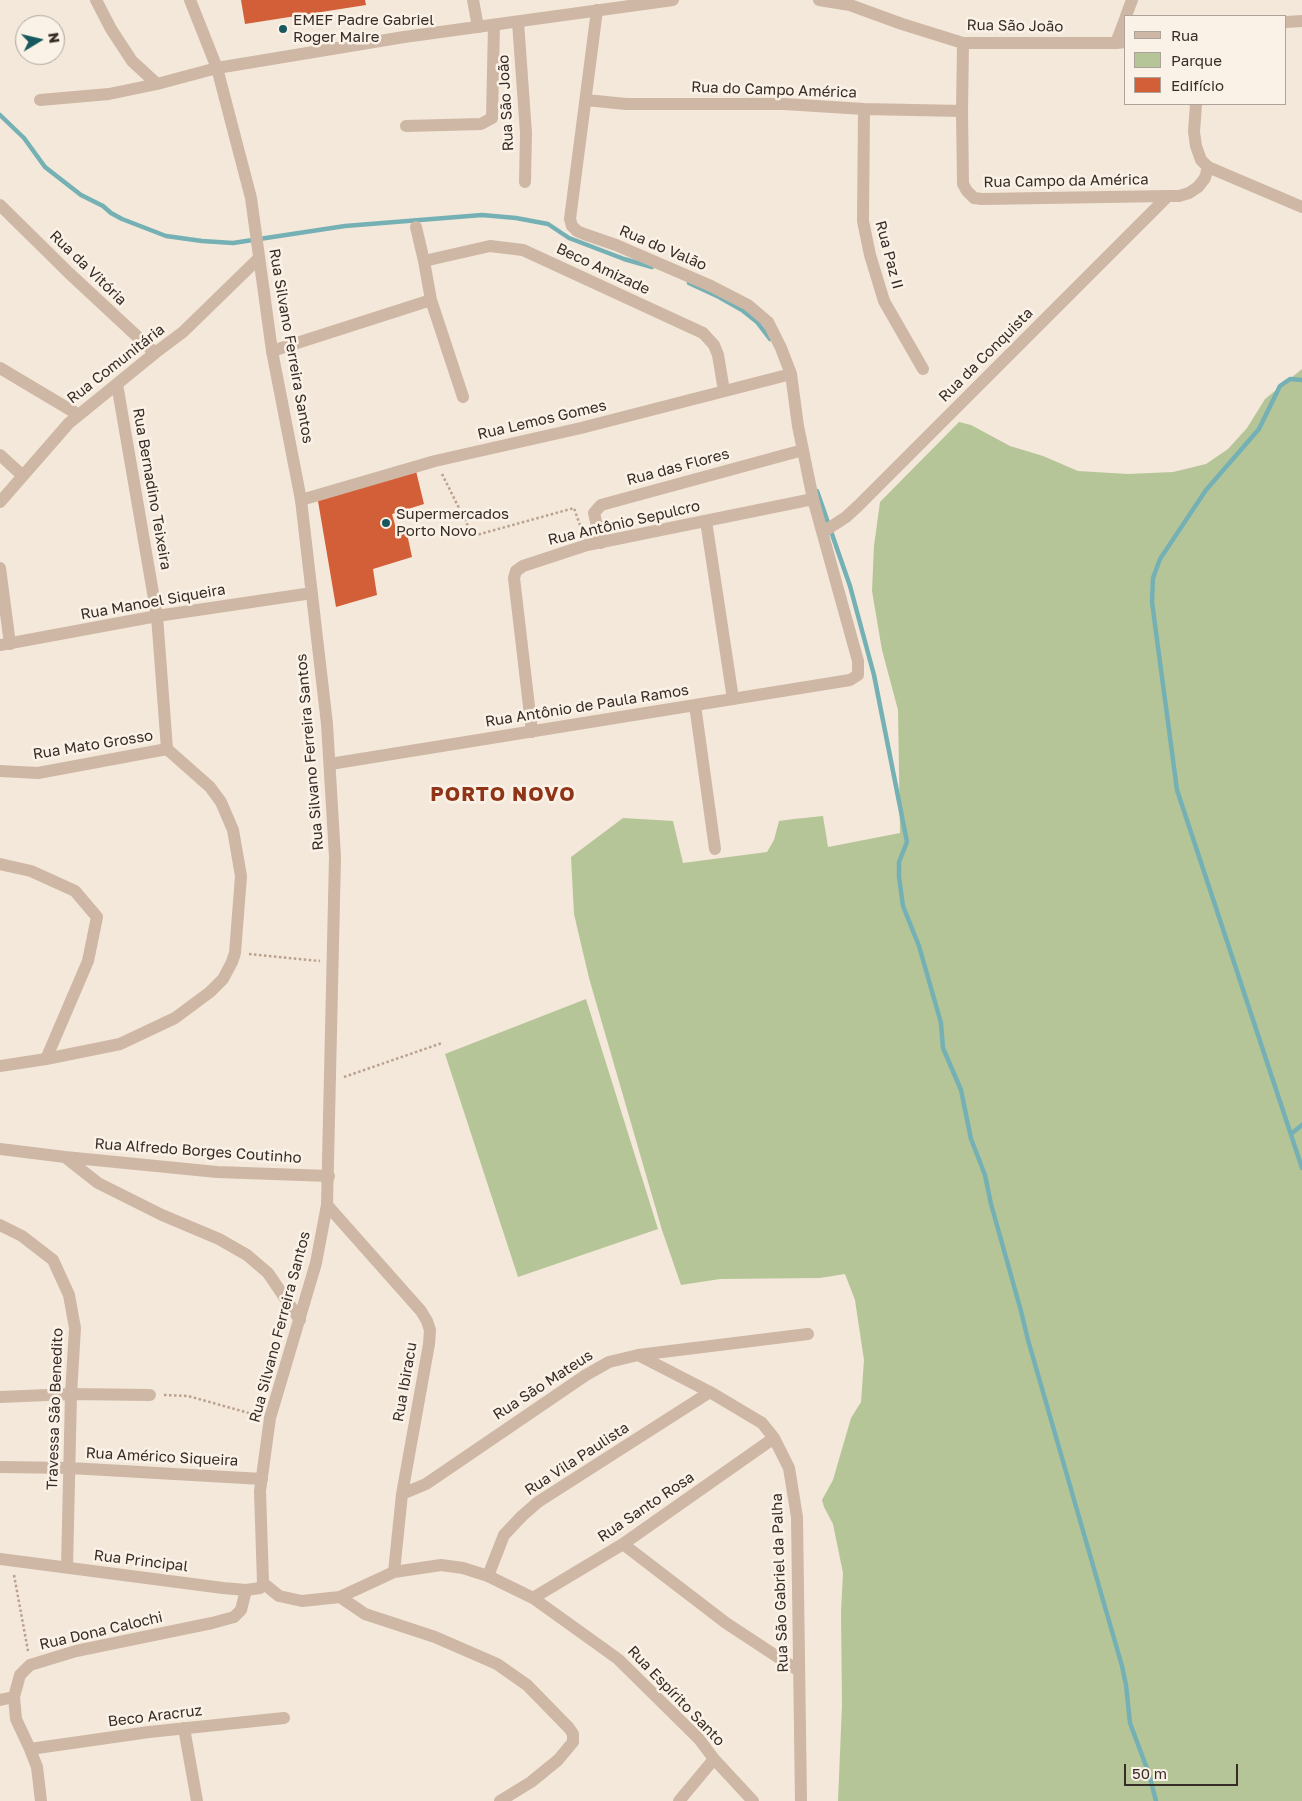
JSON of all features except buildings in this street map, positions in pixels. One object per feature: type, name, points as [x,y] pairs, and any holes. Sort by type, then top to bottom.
[{"type":"street","points":[[96,0],[111,29],[132,62],[157,84]]},
{"type":"street","name":"Rua Silvano Ferreira Santos","points":[[190,0],[218,68],[250,198],[272,351],[301,500],[327,724],[335,857],[328,1083],[329,1176],[327,1205],[316,1263],[270,1418],[260,1510],[263,1583]]},
{"type":"street","points":[[473,0],[478,27]]},
{"type":"street","points":[[40,100],[109,94],[218,68],[404,37],[673,0]]},
{"type":"street","name":"Rua São João","points":[[819,0],[850,6],[902,24],[964,42],[1121,43]]},
{"type":"street","points":[[1127,15],[1132,0]]},
{"type":"street","name":"Rua do Valão","points":[[597,10],[570,219],[572,226],[584,234],[616,245],[711,286],[748,305],[768,322],[791,374],[803,450],[814,499],[858,661],[858,676],[850,680]]},
{"type":"street","points":[[1287,22],[1302,21]]},
{"type":"street","name":"Rua São João","points":[[518,22],[526,133],[525,182]]},
{"type":"street","points":[[406,126],[481,124],[492,118],[494,25]]},
{"type":"street","points":[[1121,43],[1124,27]]},
{"type":"street","name":"Rua Campo da América","points":[[964,42],[962,111],[963,184],[966,191],[974,198],[1168,196]]},
{"type":"street","name":"Rua do Campo América","points":[[586,100],[626,104],[784,104],[864,109],[962,111]]},
{"type":"street","points":[[1196,105],[1194,132],[1196,146],[1201,160],[1208,167],[1302,207]]},
{"type":"street","name":"Rua Paz II","points":[[864,109],[862,221],[870,256],[884,301],[923,369]]},
{"type":"street","points":[[1168,196],[1179,196],[1189,193],[1198,187],[1205,178],[1208,167]]},
{"type":"street","name":"Rua da Conquista","points":[[823,532],[846,517],[858,506],[1168,196]]},
{"type":"street","name":"Rua da Vitória","points":[[0,205],[68,273],[155,353]]},
{"type":"street","points":[[416,227],[431,300],[463,397]]},
{"type":"street","name":"Beco Amizade","points":[[424,261],[490,246],[523,250],[703,333],[714,345],[718,354],[724,391]]},
{"type":"street","name":"Rua Comunitária","points":[[0,502],[69,423],[183,332],[259,258]]},
{"type":"street","points":[[272,351],[431,300]]},
{"type":"street","points":[[0,368],[79,414]]},
{"type":"street","name":"Rua Lemos Gomes","points":[[301,500],[436,461],[581,428],[791,374]]},
{"type":"street","name":"Rua Bernadino Teixeira","points":[[117,384],[157,616],[167,749]]},
{"type":"street","name":"Rua das Flores","points":[[601,543],[594,513],[601,505],[803,450]]},
{"type":"street","points":[[0,455],[23,476]]},
{"type":"street","name":"Rua Antônio Sepulcro","points":[[532,732],[514,578],[516,571],[523,566],[587,546],[814,499]]},
{"type":"street","points":[[706,521],[733,699]]},
{"type":"street","points":[[0,568],[5,644]]},
{"type":"street","name":"Rua Manoel Siqueira","points":[[5,644],[157,616],[312,593]]},
{"type":"street","name":"Rua Antônio de Paula Ramos","points":[[330,764],[850,680]]},
{"type":"street","points":[[696,706],[715,849]]},
{"type":"street","name":"Rua Mato Grosso","points":[[0,771],[38,773],[167,749],[210,787],[221,802],[233,830],[241,876],[235,953],[223,979],[210,992],[174,1018],[120,1044],[0,1066]]},
{"type":"street","points":[[0,864],[31,872],[74,891],[97,917],[88,960],[46,1059]]},
{"type":"street","name":"Rua Alfredo Borges Coutinho","points":[[0,1149],[65,1158],[217,1172],[329,1176]]},
{"type":"street","name":"Rua Alfredo Borges Coutinho","points":[[65,1158],[98,1183],[162,1216],[219,1239],[247,1255],[268,1273],[300,1320]]},
{"type":"street","name":"Rua Ibiracu","points":[[327,1205],[421,1311],[427,1320],[430,1330],[402,1494],[394,1572]]},
{"type":"street","name":"Travessa São Benedito","points":[[0,1225],[22,1236],[53,1260],[69,1295],[76,1328],[71,1394],[67,1567]]},
{"type":"street","name":"Rua São Mateus","points":[[402,1494],[426,1484],[586,1375],[609,1362],[638,1355],[808,1334]]},
{"type":"street","name":"Rua São Gabriel da Palha","points":[[638,1355],[710,1392],[762,1423],[774,1438],[789,1468],[796,1516],[802,1801]]},
{"type":"street","name":"Rua Vila Paulista","points":[[488,1576],[504,1535],[538,1502],[710,1392]]},
{"type":"street","points":[[0,1397],[71,1394],[150,1394]]},
{"type":"street","name":"Rua Santo Rosa","points":[[533,1598],[623,1544],[774,1438]]},
{"type":"street","name":"Rua Américo Siqueira","points":[[0,1467],[70,1468],[262,1479]]},
{"type":"street","points":[[623,1544],[726,1623],[799,1671]]},
{"type":"street","name":"Rua Principal","points":[[6,1560],[246,1590],[260,1588],[263,1583]]},
{"type":"street","name":"Rua Espírito Santo","points":[[263,1583],[279,1596],[302,1601],[340,1597],[394,1572],[441,1565],[464,1568],[488,1576],[533,1598],[618,1659],[699,1739],[714,1759],[752,1801]]},
{"type":"street","name":"Rua Dona Calochi","points":[[41,1801],[37,1768],[16,1719],[14,1697],[20,1675],[30,1664],[76,1651],[212,1623],[234,1616],[241,1610],[246,1590]]},
{"type":"street","points":[[340,1597],[365,1614],[436,1637],[497,1664],[527,1685],[573,1734],[573,1742],[558,1760],[531,1782],[500,1801]]},
{"type":"street","points":[[0,1700],[14,1697]]},
{"type":"street","name":"Beco Aracruz","points":[[30,1749],[149,1732],[284,1718]]},
{"type":"street","points":[[184,1728],[197,1801]]},
{"type":"street","points":[[679,1801],[714,1759]]},
{"type":"path","points":[[436,461],[473,536],[574,508],[587,546]]},
{"type":"path","points":[[235,953],[332,962]]},
{"type":"path","points":[[328,1083],[442,1043]]},
{"type":"path","points":[[150,1394],[188,1396],[270,1418]]},
{"type":"path","points":[[6,1560],[30,1664]]},
{"type":"green space","points":[[1302,369],[1302,1801],[838,1801],[842,1705],[841,1612],[843,1573],[833,1524],[822,1500],[833,1480],[851,1418],[861,1402],[864,1360],[855,1300],[845,1274],[820,1278],[720,1279],[681,1285],[662,1230],[589,978],[574,914],[571,857],[623,818],[673,821],[683,863],[767,852],[774,840],[779,821],[823,816],[828,847],[900,833],[898,710],[882,650],[872,591],[874,546],[880,502],[959,422],[971,425],[1010,446],[1043,456],[1078,471],[1128,474],[1173,472],[1206,464],[1228,449],[1247,428],[1265,399]]},
{"type":"green space","points":[[586,999],[658,1229],[518,1277],[445,1054]]},
{"type":"waterway","points":[[0,115],[24,138],[45,167],[81,195],[103,206],[122,219],[166,236],[233,243],[345,226],[482,215],[516,218],[548,224],[569,238],[624,259],[652,267]]},
{"type":"waterway","points":[[689,283],[742,310],[757,322],[770,339]]},
{"type":"waterway","points":[[1302,380],[1290,379],[1280,386],[1259,429],[1206,490],[1160,559],[1153,578],[1152,602],[1177,790],[1302,1168]]},
{"type":"waterway","points":[[817,491],[850,586],[874,675],[907,842],[899,862],[903,906],[919,946],[941,1023],[943,1048],[961,1090],[971,1139],[985,1175],[991,1204],[1028,1340],[1122,1666],[1130,1723],[1149,1774],[1156,1801]]},
{"type":"waterway","points":[[1291,1134],[1302,1125]]},
{"type":"place","name":"EMEF Padre Gabriel Roger Maire","points":[[283,29]]},
{"type":"place","name":"Supermercados Porto Novo","points":[[386,523]]},
{"type":"district","name":"PORTO NOVO","points":[[503,795]]}]
